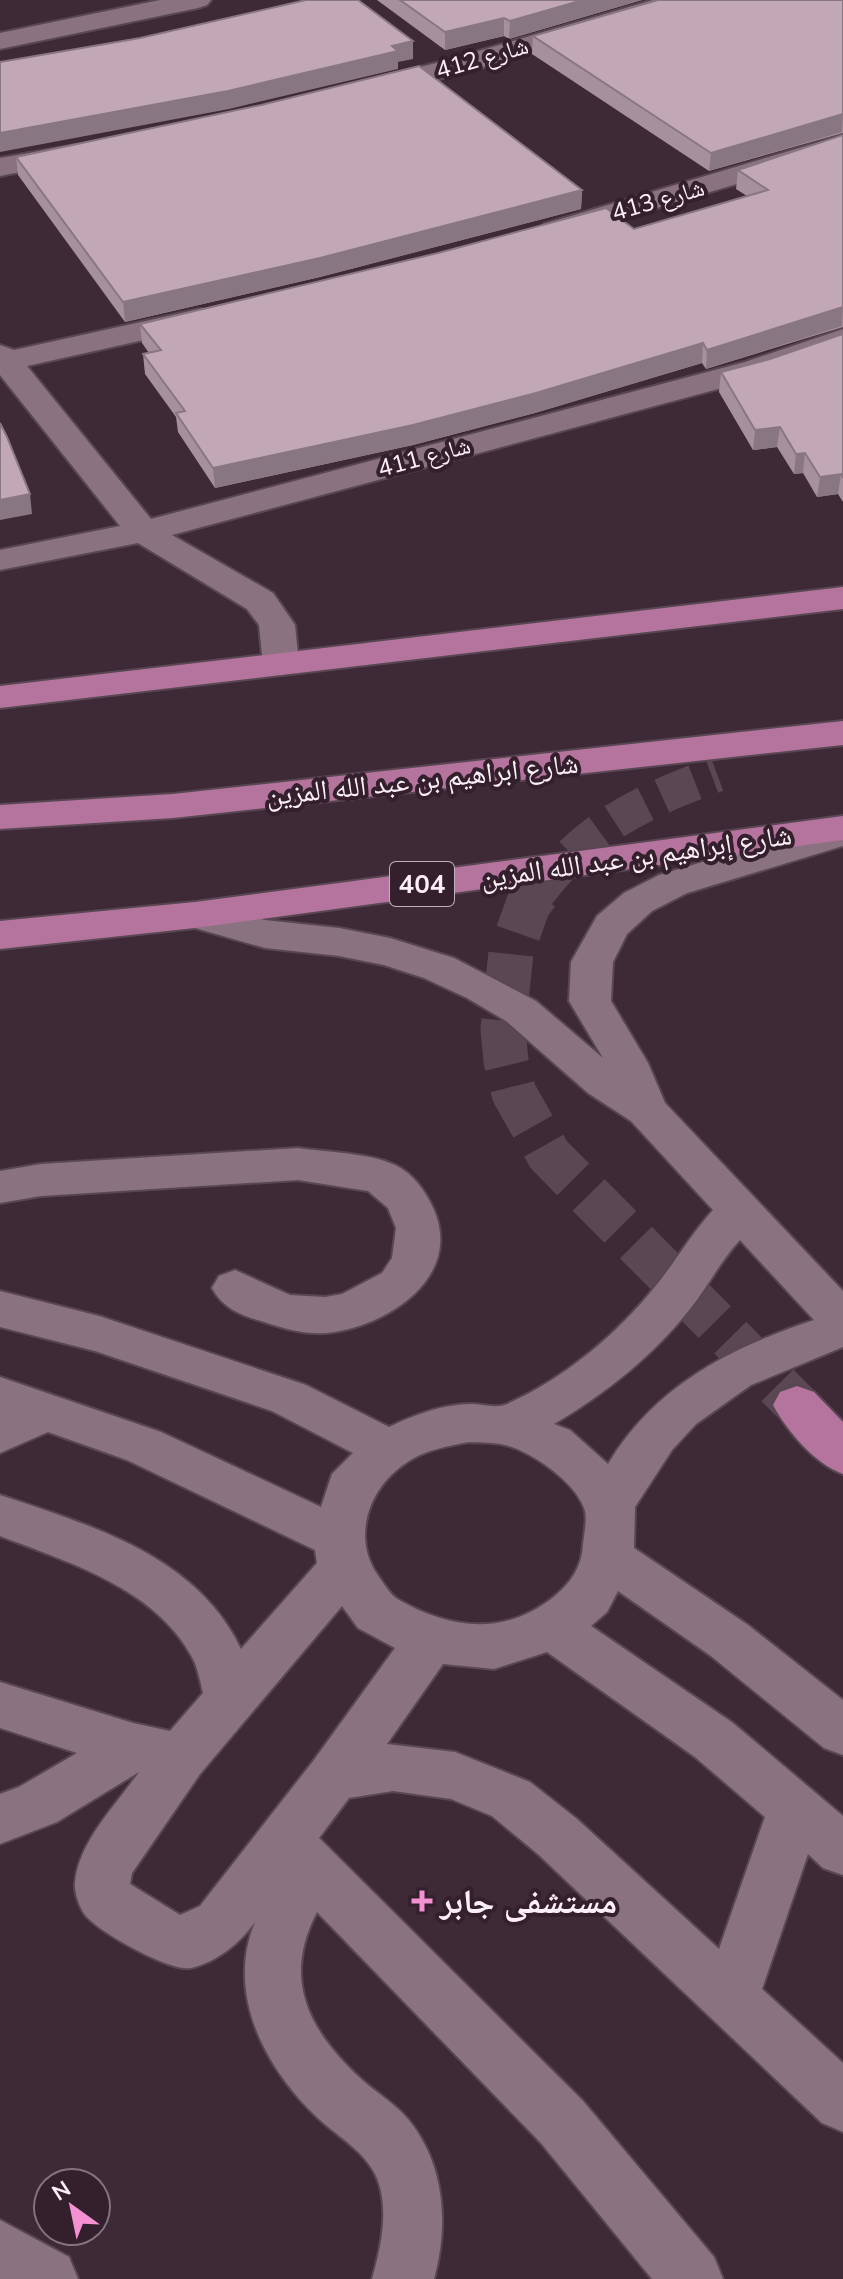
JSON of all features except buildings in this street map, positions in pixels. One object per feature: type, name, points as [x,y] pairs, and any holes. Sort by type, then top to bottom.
[{"type":"main road","points":[[0,697],[843,598]]},
{"type":"main road","name":"شارع ابراهيم بن عبد الله المزين","points":[[0,817],[173,806],[843,733]]},
{"type":"main road","points":[[717,774],[843,742]]},
{"type":"main road","name":"شارع إبراهيم بن عبد الله المزين","points":[[0,935],[195,915],[843,830]]},
{"type":"main road","points":[[797,1405],[843,1454]]},
{"type":"street","points":[[0,41],[198,0]]},
{"type":"street","name":"شارع 412","points":[[348,93],[447,68],[681,0]]},
{"type":"street","points":[[423,51],[447,68]]},
{"type":"street","name":"شارع 413","points":[[525,238],[843,143]]},
{"type":"street","points":[[0,167],[101,148]]},
{"type":"street","points":[[233,310],[2,358],[143,532],[260,601],[277,625],[281,664]]},
{"type":"street","name":"شارع 411","points":[[0,560],[143,532],[756,369],[843,338]]},
{"type":"street","points":[[646,1110],[627,1063],[590,1001],[592,962],[611,926],[638,902],[673,884],[843,830]]},
{"type":"street","points":[[195,915],[265,934],[339,942],[390,952],[439,968],[521,1011],[603,1082],[646,1110],[843,1321]]},
{"type":"street","points":[[0,1187],[41,1180],[298,1164],[380,1177],[407,1199],[419,1228],[414,1261],[398,1285],[352,1310],[325,1315],[290,1313],[256,1302],[235,1288]]},
{"type":"street","points":[[510,1426],[575,1388],[630,1345],[674,1296],[708,1245],[740,1210]]},
{"type":"street","points":[[0,1309],[99,1334],[289,1398],[388,1449]]},
{"type":"street","points":[[0,1396],[144,1446],[341,1553],[376,1613],[430,1641],[494,1647],[553,1628],[589,1597],[608,1558],[610,1505],[633,1463],[662,1426],[698,1394],[739,1367],[843,1329]]},
{"type":"street","points":[[0,1434],[47,1410]]},
{"type":"street","points":[[0,1819],[157,1752],[231,1698],[341,1553],[350,1488],[388,1449],[427,1431],[469,1423],[510,1426],[553,1444],[585,1470],[610,1505]]},
{"type":"street","points":[[0,1515],[139,1571],[183,1604],[215,1647],[231,1698]]},
{"type":"street","points":[[608,1558],[676,1600],[778,1676],[843,1732]]},
{"type":"street","points":[[553,1628],[714,1740],[843,1850]]},
{"type":"street","points":[[403,2279],[412,2252],[414,2213],[406,2174],[388,2141],[338,2097],[308,2061],[282,2021],[274,1994],[272,1965],[297,1853],[333,1777],[430,1641]]},
{"type":"street","points":[[0,1705],[157,1752]]},
{"type":"street","points":[[157,1752],[105,1866],[102,1887],[106,1899],[171,1940],[189,1942],[220,1924],[297,1853]]},
{"type":"street","points":[[333,1777],[393,1767],[455,1776],[511,1799],[558,1837],[843,2103]]},
{"type":"street","points":[[731,1996],[796,1808]]},
{"type":"street","points":[[297,1853],[562,2122],[692,2279]]},
{"type":"street","points":[[0,2251],[47,2279]]},
{"type":"tunnel","points":[[536,895],[575,851],[596,834],[639,807],[717,774]]},
{"type":"tunnel","points":[[537,893],[528,905],[511,953],[503,1029],[506,1061],[514,1093],[549,1155],[797,1405]]},
{"type":"place","name":"مستشفى جابر","points":[[422,1901]]}]
